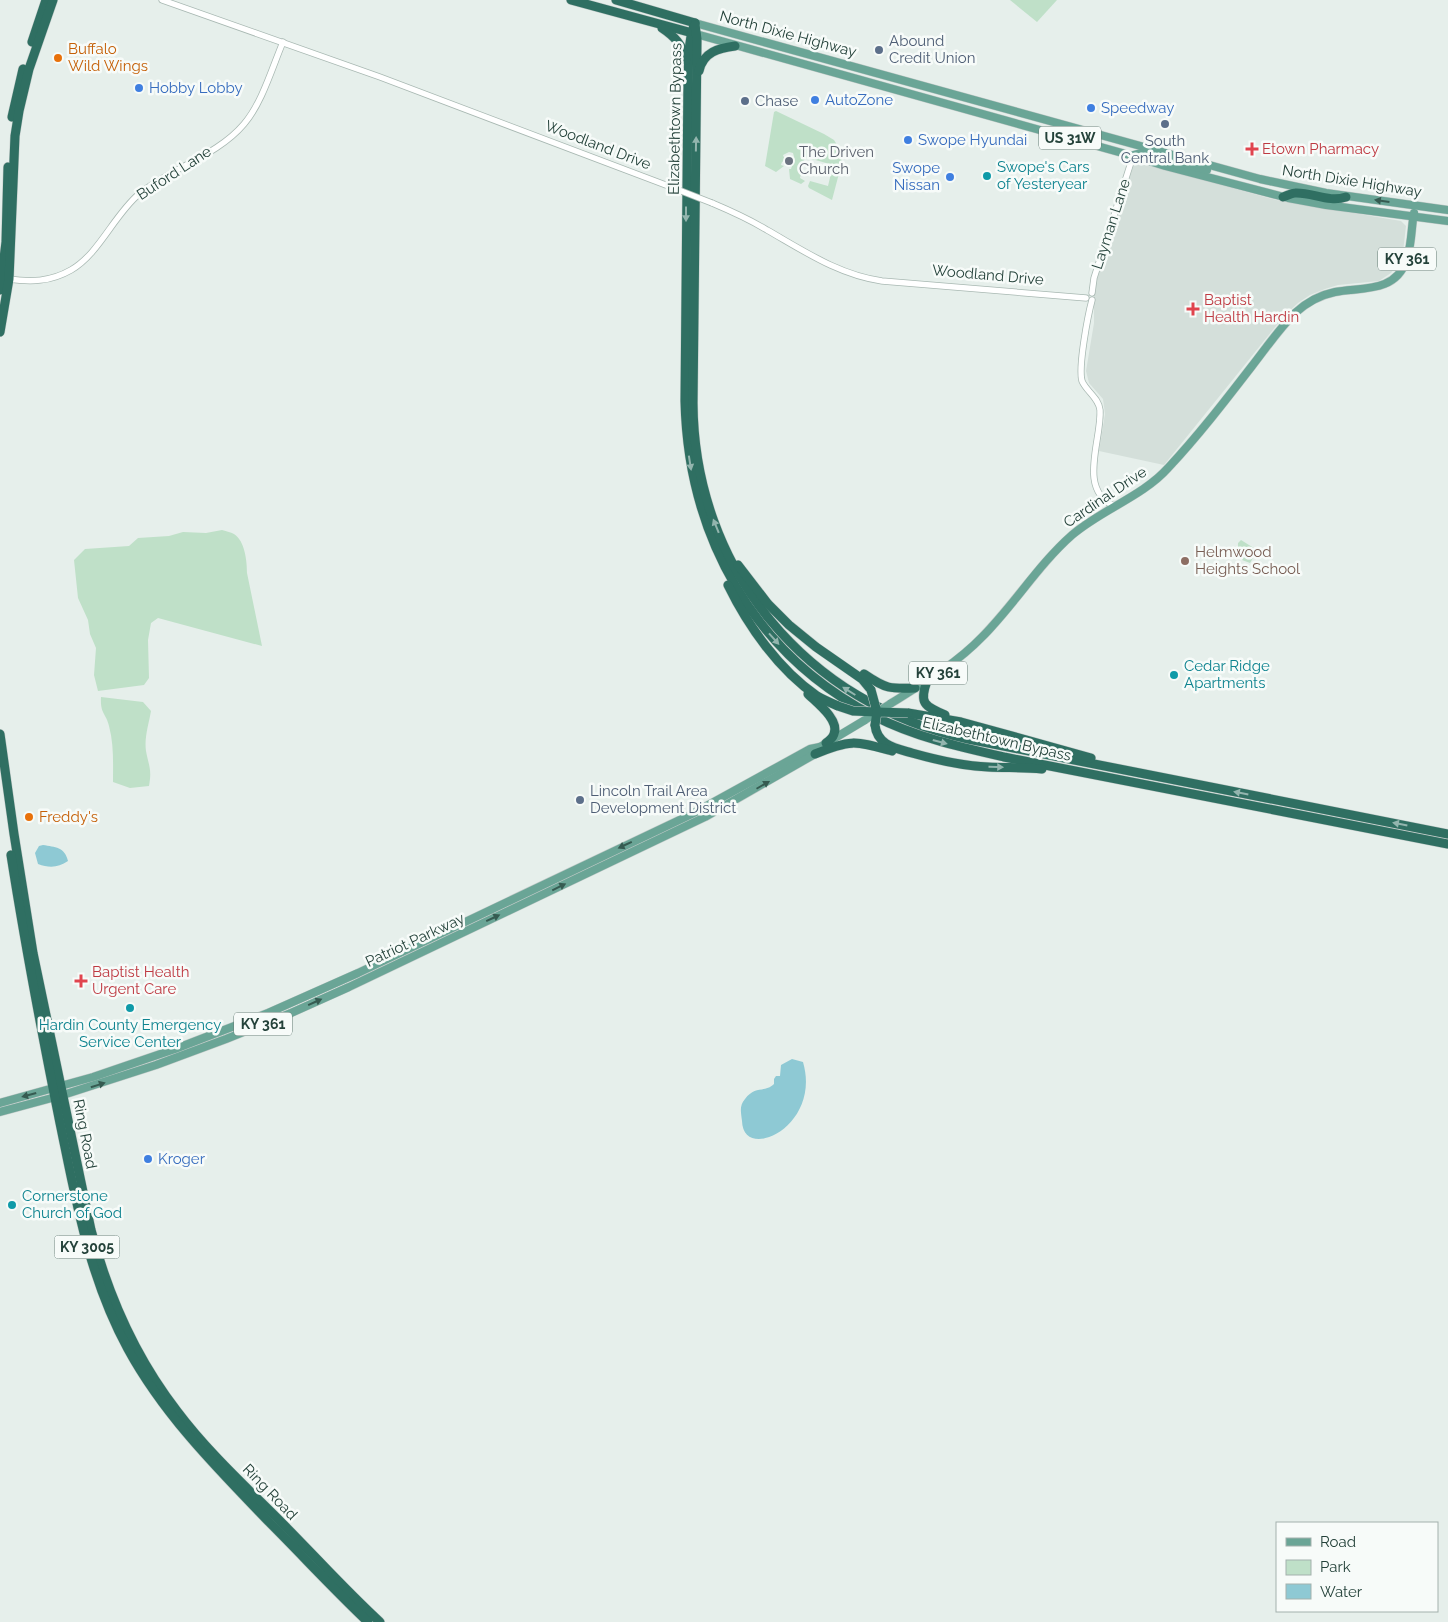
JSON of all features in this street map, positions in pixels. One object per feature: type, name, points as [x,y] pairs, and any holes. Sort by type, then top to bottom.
[{"type":"highway","points":[[0,290],[4,279],[8,158],[12,118],[23,67],[46,0]]},
{"type":"highway","points":[[0,332],[15,136],[28,69],[53,0]]},
{"type":"highway","name":"US 31W","points":[[571,0],[694,34]]},
{"type":"highway","name":"North Dixie Highway","points":[[616,0],[695,23]]},
{"type":"highway","points":[[597,8],[602,4],[606,4],[652,15],[659,16],[665,14]]},
{"type":"highway","name":"Elizabethtown Bypass","points":[[695,23],[688,78],[686,428],[694,482],[710,536],[736,588],[766,630],[802,667],[849,703],[889,724],[935,740],[1004,757],[1448,844]]},
{"type":"highway","points":[[655,24],[680,43],[686,55],[688,78]]},
{"type":"highway","name":"Elizabethtown Bypass","points":[[694,34],[697,83],[693,417],[696,445],[710,511],[723,543],[744,585],[772,623],[812,664],[853,694],[902,720],[943,733],[1448,834]]},
{"type":"highway","points":[[697,83],[700,66],[706,56],[716,49],[737,46]]},
{"type":"highway","points":[[1283,197],[1293,193],[1341,199],[1346,196]]},
{"type":"highway","points":[[710,536],[716,562],[732,593],[760,636],[781,664],[830,716],[835,725],[835,733],[821,748]]},
{"type":"highway","points":[[723,543],[768,604],[804,638],[862,678],[871,690],[877,712],[876,733],[882,741],[890,746],[938,760]]},
{"type":"highway","points":[[836,660],[849,664],[876,683],[887,688],[915,688]]},
{"type":"highway","points":[[781,664],[818,696],[853,711],[908,713],[961,722],[1139,773]]},
{"type":"highway","points":[[926,681],[922,695],[923,700],[935,711],[961,722]]},
{"type":"highway","name":"Ring Road","points":[[0,734],[33,953],[81,1222],[91,1261],[111,1313],[129,1351],[161,1401],[194,1443],[368,1622]]},
{"type":"highway","points":[[821,748],[841,743],[856,742],[898,753],[972,766],[1039,769],[1156,787]]},
{"type":"highway","name":"Ring Road","points":[[0,780],[26,949],[58,1092],[98,1256],[120,1315],[149,1370],[177,1412],[204,1443],[380,1622]]},
{"type":"main road","name":"North Dixie Highway","points":[[695,23],[1261,180],[1346,196],[1448,210]]},
{"type":"main road","name":"North Dixie Highway","points":[[694,34],[1283,197],[1326,205],[1448,221]]},
{"type":"main road","points":[[737,46],[743,44],[776,52],[784,52],[788,49]]},
{"type":"main road","points":[[786,59],[794,57],[836,66],[842,64]]},
{"type":"main road","points":[[826,70],[831,69],[860,77],[890,82],[898,79]]},
{"type":"main road","points":[[894,90],[903,87],[936,93],[970,103],[978,101]]},
{"type":"main road","points":[[924,98],[930,96],[969,106],[974,106],[978,101]]},
{"type":"main road","points":[[977,112],[989,109],[1037,122],[1043,120]]},
{"type":"main road","points":[[1025,126],[1030,125],[1125,148],[1134,145]]},
{"type":"main road","points":[[1133,156],[1142,153],[1256,182],[1261,180]]},
{"type":"main road","points":[[1211,178],[1216,176],[1256,186],[1260,185],[1261,180]]},
{"type":"main road","name":"KY 361","points":[[1413,217],[1415,206]]},
{"type":"main road","name":"Cardinal Drive","points":[[890,704],[926,681],[982,637],[1070,537],[1114,506],[1152,483],[1167,469],[1218,409],[1285,324],[1298,311],[1319,297],[1334,292],[1376,288],[1398,275],[1406,262],[1409,251],[1413,217]]},
{"type":"main road","name":"Patriot Parkway","points":[[0,1112],[58,1092],[156,1065],[226,1039],[349,987],[706,817],[890,704]]},
{"type":"main road","name":"Patriot Parkway","points":[[0,1103],[58,1092]]},
{"type":"street","name":"Woodland Drive","points":[[162,0],[464,108],[712,203],[745,217],[837,268],[859,277],[887,281],[1090,297]]},
{"type":"street","name":"Buford Lane","points":[[4,279],[44,280],[72,269],[84,259],[139,194],[229,138],[246,122],[256,105],[283,42]]},
{"type":"street","name":"Layman Lane","points":[[1114,506],[1106,502],[1094,484],[1093,471],[1100,408],[1085,385],[1081,374],[1094,278],[1133,156]]},
{"type":"shaded area","name":"Baptist Health Hardin","points":[[1135,161],[1276,200],[1401,221],[1406,226],[1403,252],[1400,261],[1391,273],[1379,281],[1338,285],[1325,289],[1310,295],[1298,303],[1285,315],[1164,465],[1099,451],[1105,414],[1103,399],[1089,383],[1086,371],[1094,323],[1094,288]]},
{"type":"green space","points":[[1010,0],[1057,0],[1037,22]]},
{"type":"green space","points":[[776,111],[834,140],[839,148],[842,162],[832,200],[808,186],[810,181],[828,186],[833,165],[805,157],[800,178],[805,181],[801,184],[790,179],[789,169],[792,166],[791,162],[795,160],[793,153],[789,152],[783,155],[785,160],[781,165],[784,166],[776,172],[765,166],[774,112]]},
{"type":"green space","points":[[222,530],[238,537],[243,546],[262,646],[158,618],[151,623],[148,640],[149,678],[144,685],[98,691],[94,675],[96,648],[90,634],[88,620],[78,598],[74,560],[85,549],[129,546],[138,538],[169,536],[183,532],[206,533]]},
{"type":"green space","points":[[1241,540],[1257,550],[1256,558],[1253,558],[1250,563],[1242,560],[1245,554],[1238,548],[1238,543]]},
{"type":"green space","points":[[101,697],[143,702],[151,711],[146,741],[150,772],[149,786],[130,788],[113,782],[112,740],[108,722],[101,707]]},
{"type":"water","points":[[43,845],[62,850],[67,856],[68,861],[53,867],[38,864],[35,853],[39,846]]},
{"type":"water","points":[[792,1059],[803,1062],[806,1085],[802,1105],[792,1120],[780,1132],[767,1138],[755,1139],[746,1133],[742,1121],[742,1104],[752,1092],[771,1087],[776,1076],[780,1076],[781,1065]]},
{"type":"place","name":"Abound Credit Union","points":[[879,50]]},
{"type":"place","name":"Buffalo Wild Wings","points":[[58,58]]},
{"type":"place","name":"Hobby Lobby","points":[[139,88]]},
{"type":"place","name":"AutoZone","points":[[815,100]]},
{"type":"place","name":"Chase","points":[[745,101]]},
{"type":"place","name":"Speedway","points":[[1091,108]]},
{"type":"place","name":"South Central Bank","points":[[1165,124]]},
{"type":"place","name":"Swope Hyundai","points":[[908,140]]},
{"type":"place","name":"Etown Pharmacy","points":[[1252,149]]},
{"type":"place","name":"The Driven Church","points":[[789,161]]},
{"type":"place","name":"Swope's Cars of Yesteryear","points":[[987,176]]},
{"type":"place","name":"Swope Nissan","points":[[950,177]]},
{"type":"place","name":"Baptist Health Hardin","points":[[1193,309]]},
{"type":"place","name":"Helmwood Heights School","points":[[1185,561]]},
{"type":"place","name":"Cedar Ridge Apartments","points":[[1174,675]]},
{"type":"place","name":"Lincoln Trail Area Development District","points":[[580,800]]},
{"type":"place","name":"Freddy's","points":[[29,817]]},
{"type":"place","name":"Baptist Health Urgent Care","points":[[81,981]]},
{"type":"place","name":"Hardin County Emergency Service Center","points":[[130,1008]]},
{"type":"place","name":"Kroger","points":[[148,1159]]},
{"type":"place","name":"Cornerstone Church of God","points":[[12,1205]]}]
